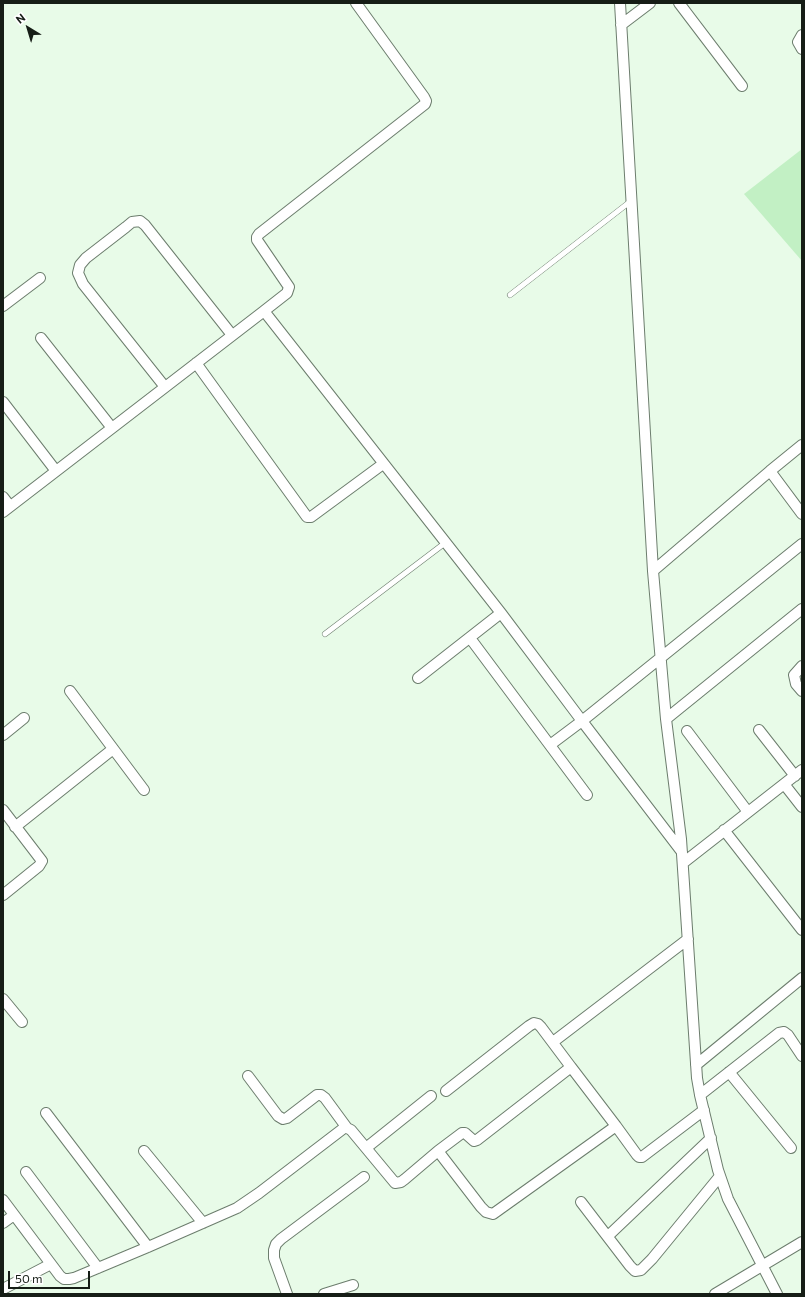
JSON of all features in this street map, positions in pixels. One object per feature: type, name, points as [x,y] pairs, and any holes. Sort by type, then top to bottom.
[{"type":"street","points":[[3,497],[7,509],[286,293],[290,287],[257,240],[259,234],[425,104],[426,101],[424,97],[356,3]]},
{"type":"street","points":[[620,3],[653,571],[666,719],[683,863],[696,1065],[700,1094],[710,1138],[728,1199],[777,1294]]},
{"type":"street","points":[[621,25],[650,3]]},
{"type":"street","points":[[679,3],[742,86]]},
{"type":"street","points":[[802,35],[798,42],[802,49]]},
{"type":"street","points":[[165,387],[87,289],[78,273],[80,265],[86,258],[120,231],[132,222],[140,221],[146,225],[232,335]]},
{"type":"street","points":[[3,306],[40,278]]},
{"type":"street","points":[[264,311],[501,613],[682,852]]},
{"type":"street","points":[[41,338],[112,428]]},
{"type":"street","points":[[196,363],[307,517],[311,517],[383,464]]},
{"type":"street","points":[[3,402],[56,471]]},
{"type":"street","points":[[653,571],[802,445]]},
{"type":"street","points":[[770,471],[802,514]]},
{"type":"street","points":[[550,746],[661,659],[802,544]]},
{"type":"street","points":[[666,719],[802,609]]},
{"type":"street","points":[[418,678],[501,613]]},
{"type":"street","points":[[470,638],[587,795]]},
{"type":"street","points":[[802,666],[794,675],[794,679],[802,691]]},
{"type":"street","points":[[70,692],[144,790]]},
{"type":"street","points":[[3,735],[24,718]]},
{"type":"street","points":[[683,863],[798,773],[759,730]]},
{"type":"street","points":[[688,731],[748,812]]},
{"type":"street","points":[[16,827],[113,749]]},
{"type":"street","points":[[784,784],[802,807]]},
{"type":"street","points":[[3,810],[42,861],[41,864],[3,895]]},
{"type":"street","points":[[724,830],[802,930]]},
{"type":"street","points":[[553,1042],[688,939]]},
{"type":"street","points":[[696,1065],[802,978]]},
{"type":"street","points":[[3,999],[22,1022]]},
{"type":"street","points":[[446,1091],[534,1023],[538,1024],[553,1042],[639,1157],[642,1157],[704,1110]]},
{"type":"street","points":[[700,1094],[779,1034],[784,1032],[788,1035],[802,1056]]},
{"type":"street","points":[[248,1076],[278,1116],[283,1119],[287,1118],[317,1095],[321,1095],[325,1098],[347,1128],[395,1183],[398,1183],[462,1133],[465,1133],[474,1141],[477,1140],[571,1067]]},
{"type":"street","points":[[729,1072],[791,1148]]},
{"type":"street","points":[[366,1148],[431,1096]]},
{"type":"street","points":[[46,1113],[148,1247]]},
{"type":"street","points":[[438,1151],[481,1207],[486,1212],[493,1214],[616,1126]]},
{"type":"street","points":[[3,1200],[60,1276],[64,1279],[74,1278],[227,1213],[247,1201],[340,1130],[347,1128]]},
{"type":"street","points":[[608,1236],[710,1138]]},
{"type":"street","points":[[144,1151],[203,1223]]},
{"type":"street","points":[[26,1172],[98,1268]]},
{"type":"street","points":[[581,1202],[630,1266],[635,1271],[641,1270],[652,1259],[720,1176]]},
{"type":"street","points":[[287,1294],[274,1258],[276,1244],[364,1177]]},
{"type":"street","points":[[3,1223],[14,1215]]},
{"type":"street","points":[[715,1294],[802,1242]]},
{"type":"street","points":[[3,1289],[51,1264]]},
{"type":"street","points":[[324,1294],[353,1285]]},
{"type":"lane","points":[[510,295],[631,201]]},
{"type":"lane","points":[[325,634],[445,543]]},
{"type":"green space","points":[[802,149],[802,261],[744,194]]}]
